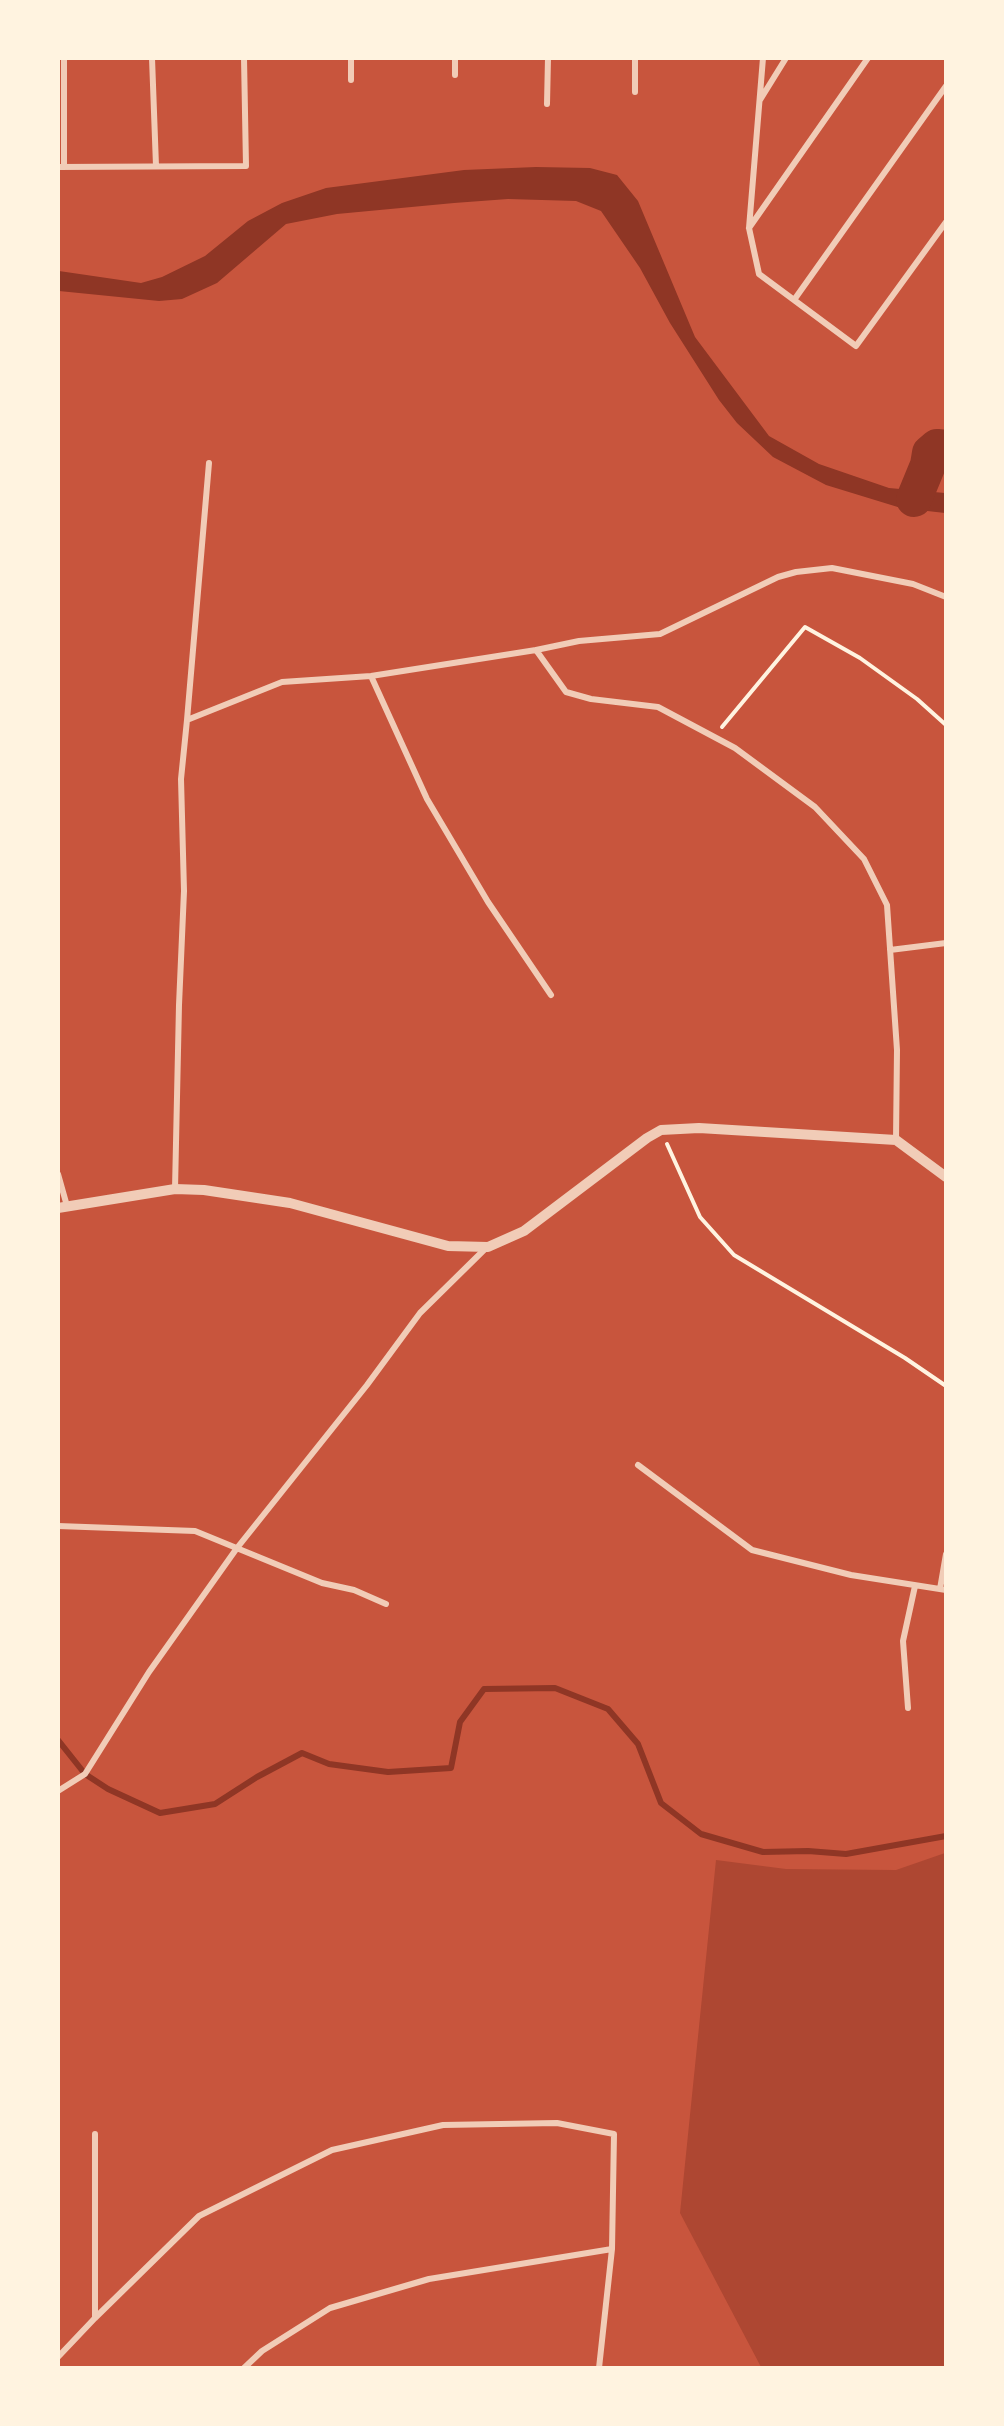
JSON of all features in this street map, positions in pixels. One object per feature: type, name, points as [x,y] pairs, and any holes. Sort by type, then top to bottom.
[{"type":"street","points":[[64,58],[61,167],[246,166],[244,58]]},
{"type":"street","points":[[152,58],[156,166]]},
{"type":"street","points":[[351,58],[351,80]]},
{"type":"street","points":[[455,58],[455,75]]},
{"type":"street","points":[[547,104],[548,58]]},
{"type":"street","points":[[635,58],[635,92]]},
{"type":"street","points":[[763,58],[749,228],[759,274],[856,346],[945,222]]},
{"type":"street","points":[[759,100],[786,58]]},
{"type":"street","points":[[749,228],[868,58]]},
{"type":"street","points":[[794,300],[945,86]]},
{"type":"street","points":[[175,1190],[184,891],[181,779],[210,463]]},
{"type":"street","points":[[187,720],[282,682],[370,676],[579,641],[660,634],[778,577],[796,572],[832,568],[913,584],[945,597]]},
{"type":"street","points":[[536,650],[566,692],[591,699],[658,707],[735,748],[815,807],[864,859],[887,905],[897,1050],[896,1140]]},
{"type":"street","points":[[370,676],[427,799],[488,902],[551,995]]},
{"type":"street","points":[[890,950],[945,943]]},
{"type":"street","points":[[58,1791],[85,1774],[149,1672],[237,1548],[346,1411],[420,1313],[488,1247],[524,1231],[646,1138],[661,1130],[699,1128],[896,1140],[945,1177]]},
{"type":"street","points":[[58,1174],[63,1207],[175,1190],[204,1190],[290,1203],[448,1246],[488,1247]]},
{"type":"street","points":[[638,1466],[752,1550],[851,1575],[943,1589],[945,1554]]},
{"type":"street","points":[[58,1526],[195,1531],[322,1583],[354,1590],[386,1604]]},
{"type":"street","points":[[908,1708],[903,1641],[915,1586]]},
{"type":"street","points":[[58,2357],[199,2216],[332,2150],[443,2126],[557,2123],[614,2134],[612,2249],[599,2367]]},
{"type":"street","points":[[95,2134],[95,2318]]},
{"type":"street","points":[[244,2367],[262,2351],[330,2308],[429,2279],[612,2249]]},
{"type":"path","points":[[714,737],[805,627],[860,658],[916,699],[945,725]]},
{"type":"path","points":[[661,1130],[700,1217],[734,1256],[906,1358],[945,1386]]},
{"type":"shaded area","points":[[536,167],[590,168],[617,175],[638,201],[695,337],[769,436],[819,464],[889,488],[945,493],[945,513],[901,508],[826,485],[773,457],[737,423],[719,400],[670,323],[640,268],[601,211],[576,201],[508,199],[454,203],[337,214],[286,224],[217,283],[182,299],[159,301],[59,291],[59,271],[141,283],[162,277],[205,256],[248,221],[282,203],[326,188],[464,170]]},
{"type":"shaded area","points":[[945,1853],[945,2367],[761,2367],[680,2213],[716,1860],[786,1869],[896,1870]]},
{"type":"waterway","points":[[914,499],[928,465],[930,453],[937,447],[946,448]]},
{"type":"waterway","points":[[58,1740],[85,1774],[108,1789],[160,1813],[215,1804],[257,1777],[302,1753],[329,1764],[388,1772],[451,1768],[460,1722],[484,1689],[555,1688],[608,1709],[638,1744],[661,1803],[701,1834],[763,1852],[808,1851],[846,1854],[946,1836]]}]
